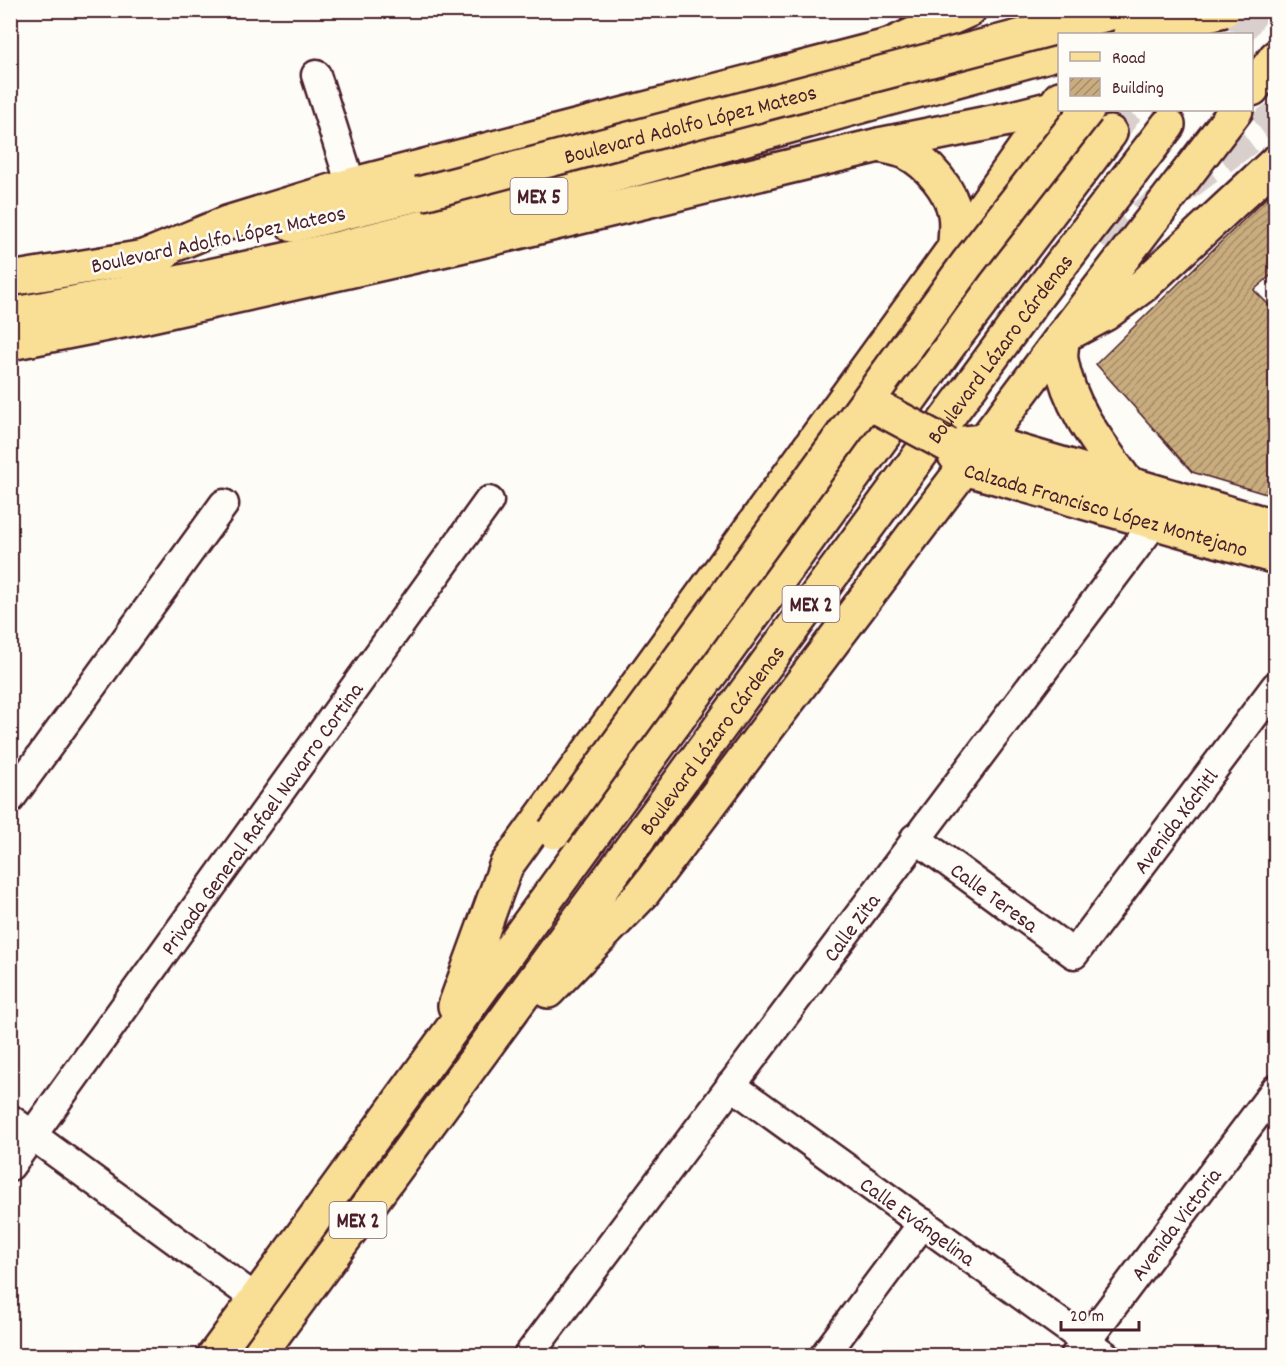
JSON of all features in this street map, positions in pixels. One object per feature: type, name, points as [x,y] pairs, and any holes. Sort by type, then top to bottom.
[{"type":"main road","points":[[142,258],[226,223],[351,185],[888,46],[969,10]]},
{"type":"main road","points":[[1159,33],[1185,10]]},
{"type":"main road","name":"Boulevard Adolfo López Mateos","points":[[1081,33],[1118,24],[1224,10]]},
{"type":"main road","name":"Boulevard Adolfo López Mateos","points":[[10,279],[142,258],[237,239],[1058,39]]},
{"type":"main road","name":"Boulevard Adolfo López Mateos","points":[[10,315],[163,286],[347,246],[483,212],[1058,52]]},
{"type":"main road","points":[[10,343],[147,316],[459,246],[879,145],[1008,119],[1057,104]]},
{"type":"main road","points":[[441,1045],[506,866],[858,397],[955,247],[1057,104]]},
{"type":"main road","points":[[484,928],[967,264],[1086,111]]},
{"type":"main road","points":[[983,441],[1235,111]]},
{"type":"main road","name":"Boulevard Lázaro Cárdenas","points":[[258,1356],[1036,297],[1168,125]]},
{"type":"main road","name":"Boulevard Lázaro Cárdenas","points":[[214,1356],[952,341],[1110,133]]},
{"type":"main road","points":[[879,145],[906,152],[924,165],[939,181],[951,199],[955,211],[955,247]]},
{"type":"main road","points":[[1063,336],[1105,314],[1144,285],[1275,162]]},
{"type":"main road","points":[[1036,297],[1103,246]]},
{"type":"main road","points":[[1063,336],[1061,358],[1076,406],[1086,426],[1127,483]]},
{"type":"main road","name":"Calzada Francisco López Montejano","points":[[858,397],[956,456],[1162,509],[1275,527]]},
{"type":"main road","name":"Calzada Francisco López Montejano","points":[[956,456],[983,441],[1127,483],[1162,509],[1275,557]]},
{"type":"main road","points":[[458,1085],[642,894],[956,456]]},
{"type":"street","points":[[316,75],[351,185]]},
{"type":"street","name":"Privada General Rafael Navarro Cortina","points":[[10,1166],[489,501]]},
{"type":"street","points":[[10,799],[224,504]]},
{"type":"street","name":"Calle Zita","points":[[528,1356],[1162,509]]},
{"type":"street","name":"Avenida Xóchitl","points":[[1074,954],[1275,686]]},
{"type":"street","name":"Calle Teresa","points":[[915,838],[1074,954]]},
{"type":"street","name":"Calle Evángelina","points":[[731,1085],[923,1223],[1089,1351]]},
{"type":"street","name":"Avenida Victoria","points":[[1089,1351],[1275,1089]]},
{"type":"street","points":[[10,1119],[256,1299]]},
{"type":"street","points":[[824,1356],[923,1223]]},
{"type":"building","points":[[900,10],[944,10],[901,19]]},
{"type":"building","points":[[1276,188],[1276,271],[1254,290],[1276,312],[1276,497],[1192,472],[1096,364]]},
{"type":"tunnel","points":[[1237,33],[1254,10]]},
{"type":"tunnel","points":[[1110,133],[1126,111]]},
{"type":"tunnel","points":[[1103,246],[1276,117]]},
{"type":"railway","points":[[10,12],[19,10]]}]
